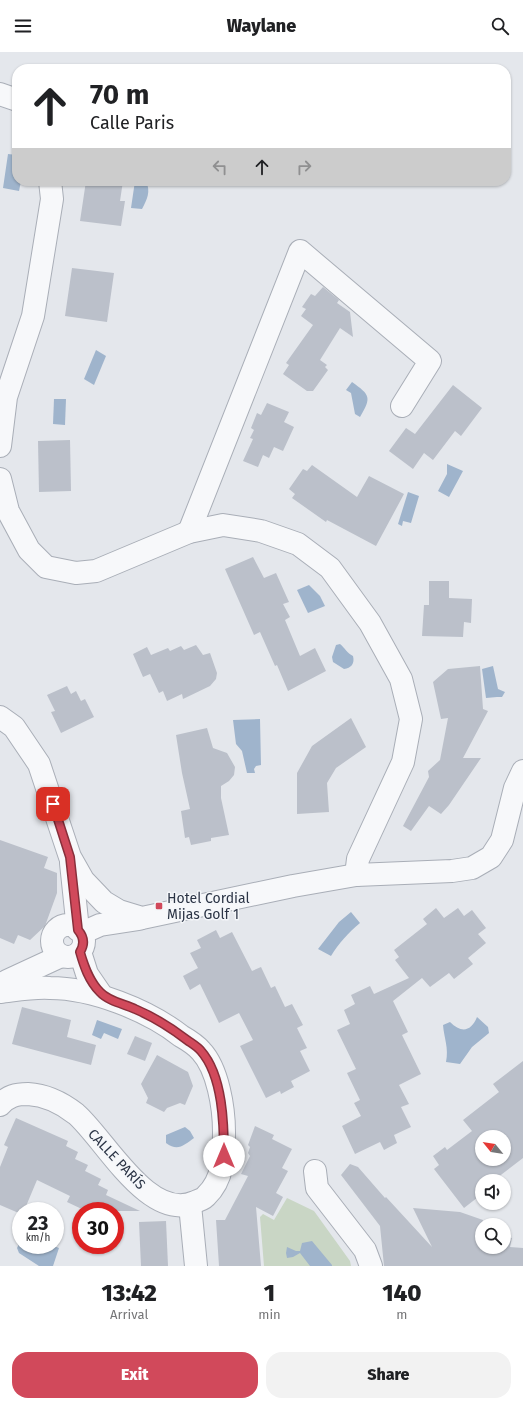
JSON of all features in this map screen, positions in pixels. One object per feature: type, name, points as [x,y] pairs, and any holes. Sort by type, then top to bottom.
[{"type":"street","points":[[0,94],[12,98]]},
{"type":"street","points":[[0,446],[6,397],[33,316],[52,199],[51,186]]},
{"type":"street","points":[[189,532],[300,251],[430,361],[402,406]]},
{"type":"street","points":[[0,479],[8,511],[29,550],[46,567],[76,573],[96,571],[189,532],[223,525],[261,530],[298,544],[330,568],[370,623],[401,679],[411,719],[403,762],[358,859],[356,875]]},
{"type":"street","points":[[0,717],[14,727],[39,764],[70,857],[83,880],[104,902],[119,911],[142,918]]},
{"type":"street","points":[[0,985],[73,945],[100,925],[142,918],[293,886],[356,875],[452,871],[472,868],[491,857],[502,840],[516,788],[523,771]]},
{"type":"street","points":[[70,857],[73,945],[67,965],[78,981],[105,995],[153,1016],[172,1028],[201,1051],[217,1082],[224,1123],[224,1156],[218,1182],[206,1197],[190,1205],[196,1266]]},
{"type":"street","points":[[0,992],[22,989],[52,988],[105,995]]},
{"type":"street","name":"CALLE PARÍS","points":[[0,1105],[6,1099],[18,1094],[38,1095],[55,1100],[76,1115],[133,1180],[147,1192],[176,1206],[190,1205]]},
{"type":"street","points":[[315,1171],[317,1188],[365,1250],[371,1266]]},
{"type":"green space","points":[[287,1198],[314,1211],[350,1261],[351,1266],[264,1266],[260,1217],[263,1214],[274,1220]]},
{"type":"water","points":[[8,154],[12,154],[12,186],[20,186],[19,191],[3,188]]},
{"type":"water","points":[[134,186],[147,186],[148,195],[142,209],[131,208]]},
{"type":"water","points":[[96,350],[106,356],[94,385],[84,379]]},
{"type":"water","points":[[352,382],[363,390],[367,397],[366,405],[360,417],[355,414],[351,393],[346,390]]},
{"type":"water","points":[[54,399],[66,399],[65,425],[53,424]]},
{"type":"water","points":[[447,464],[463,471],[449,497],[438,491],[447,474]]},
{"type":"water","points":[[408,492],[419,496],[411,523],[403,521],[402,526],[398,524]]},
{"type":"water","points":[[309,585],[320,596],[325,606],[308,613],[297,590]]},
{"type":"water","points":[[340,644],[353,656],[353,663],[350,667],[344,669],[333,662],[332,657],[336,645]]},
{"type":"water","points":[[493,666],[498,689],[505,692],[502,697],[486,698],[482,669]]},
{"type":"water","points":[[260,719],[261,765],[256,766],[254,769],[255,773],[247,773],[242,751],[236,744],[233,720]]},
{"type":"water","points":[[351,912],[360,923],[344,938],[331,956],[318,949],[339,922]]},
{"type":"water","points":[[477,1017],[488,1027],[489,1033],[472,1047],[460,1064],[446,1062],[447,1048],[443,1025],[450,1022],[458,1028],[465,1029],[472,1026]]},
{"type":"water","points":[[97,1020],[122,1029],[118,1039],[104,1033],[101,1039],[92,1035]]},
{"type":"water","points":[[185,1127],[190,1131],[194,1138],[184,1145],[177,1147],[170,1146],[166,1143],[166,1135]]},
{"type":"water","points":[[312,1241],[332,1266],[310,1266],[300,1253],[293,1257],[287,1258],[287,1247],[300,1251],[302,1243]]},
{"type":"water","points":[[21,1254],[57,1254],[53,1266],[39,1266]]},
{"type":"building","points":[[85,186],[122,186],[120,201],[125,201],[121,226],[80,221]]},
{"type":"building","points":[[72,268],[114,273],[107,322],[65,316]]},
{"type":"building","points":[[323,287],[339,300],[337,303],[350,312],[353,337],[340,328],[320,360],[327,365],[325,367],[328,370],[313,391],[307,391],[283,374],[289,365],[286,363],[313,325],[301,316],[306,309],[302,307],[311,294],[315,296]]},
{"type":"building","points":[[453,385],[482,408],[461,436],[455,431],[433,460],[424,453],[413,469],[389,451],[406,428],[415,434]]},
{"type":"building","points":[[267,403],[289,412],[284,422],[294,427],[283,451],[274,447],[269,458],[263,455],[258,467],[243,461],[253,439],[250,438],[254,430],[251,428],[257,413],[261,415]]},
{"type":"building","points":[[70,440],[71,491],[39,492],[38,441]]},
{"type":"building","points":[[312,465],[357,497],[369,476],[404,494],[376,546],[327,520],[326,522],[292,498],[295,494],[289,489],[303,469],[307,471]]},
{"type":"building","points":[[253,557],[264,578],[276,573],[289,602],[283,604],[290,617],[285,620],[300,656],[315,648],[326,671],[288,691],[277,665],[275,666],[260,632],[254,635],[225,569]]},
{"type":"building","points":[[429,581],[449,581],[449,598],[472,599],[471,623],[464,622],[463,637],[422,636],[424,605],[429,605]]},
{"type":"building","points":[[196,645],[203,655],[210,653],[217,673],[216,679],[210,686],[183,699],[182,694],[167,701],[163,691],[159,693],[150,674],[143,677],[133,654],[147,647],[151,655],[168,648],[170,651],[181,646],[184,650]]},
{"type":"building","points":[[480,666],[483,709],[488,711],[463,758],[481,758],[449,805],[441,814],[429,806],[411,831],[403,826],[429,777],[428,771],[440,760],[448,718],[441,719],[433,682],[448,669]]},
{"type":"building","points":[[67,686],[71,694],[76,691],[81,701],[85,699],[94,717],[61,733],[51,712],[55,711],[47,695]]},
{"type":"building","points":[[351,718],[366,747],[336,768],[327,783],[329,812],[297,814],[297,773],[312,746]]},
{"type":"building","points":[[207,728],[213,748],[227,753],[235,767],[234,775],[229,781],[221,786],[221,798],[229,835],[211,838],[211,841],[191,845],[189,837],[185,838],[181,811],[190,809],[176,735]]},
{"type":"building","points":[[0,840],[48,857],[44,868],[57,873],[57,893],[45,926],[30,940],[18,935],[14,944],[0,938]]},
{"type":"building","points":[[436,908],[444,918],[458,908],[464,916],[472,910],[486,928],[478,934],[486,943],[468,958],[473,964],[454,979],[449,973],[430,987],[422,978],[393,1001],[408,1032],[402,1035],[421,1074],[399,1085],[409,1104],[401,1107],[411,1127],[394,1135],[397,1143],[384,1150],[380,1142],[355,1154],[342,1126],[361,1116],[354,1103],[360,1100],[347,1073],[356,1069],[337,1030],[350,1024],[344,1010],[355,1004],[351,995],[370,986],[374,994],[409,978],[395,960],[399,957],[394,950],[427,924],[423,919]]},
{"type":"building","points":[[216,930],[220,938],[232,932],[252,971],[261,967],[271,988],[275,986],[285,1007],[292,1004],[303,1025],[297,1028],[307,1048],[300,1051],[310,1071],[291,1081],[294,1087],[281,1094],[280,1091],[266,1098],[240,1046],[253,1040],[239,1013],[219,1023],[200,984],[190,990],[183,976],[198,968],[190,953],[201,948],[197,940]]},
{"type":"building","points":[[22,1007],[71,1020],[67,1037],[96,1045],[91,1065],[12,1044]]},
{"type":"building","points":[[135,1036],[152,1043],[145,1061],[127,1054]]},
{"type":"building","points":[[157,1055],[188,1072],[193,1086],[185,1105],[180,1103],[167,1108],[164,1112],[146,1103],[148,1098],[141,1084]]},
{"type":"building","points":[[523,1061],[523,1158],[502,1174],[475,1174],[475,1199],[464,1208],[434,1169],[439,1165],[433,1156],[445,1147],[447,1150],[472,1131],[463,1120],[499,1092],[493,1084]]},
{"type":"building","points":[[16,1118],[68,1141],[66,1146],[78,1152],[75,1159],[88,1165],[85,1171],[101,1179],[98,1185],[108,1190],[106,1195],[121,1202],[72,1202],[72,1204],[67,1202],[70,1196],[37,1180],[28,1202],[12,1202],[12,1210],[0,1205],[0,1167],[8,1147],[4,1145]]},
{"type":"building","points":[[255,1126],[274,1135],[272,1139],[292,1149],[282,1168],[288,1171],[276,1193],[283,1197],[273,1216],[256,1207],[261,1266],[219,1266],[216,1220],[225,1220],[248,1176],[241,1174],[250,1156],[248,1153],[250,1147],[248,1145]]},
{"type":"building","points":[[350,1164],[358,1167],[385,1198],[386,1197],[432,1247],[413,1208],[460,1212],[477,1218],[475,1218],[475,1254],[511,1254],[511,1247],[523,1248],[523,1266],[384,1266],[380,1226],[341,1175]]},
{"type":"building","points":[[124,1203],[140,1211],[124,1211]]},
{"type":"building","points":[[166,1221],[168,1266],[141,1266],[139,1222]]},
{"type":"place","name":"Hotel Cordial Mijas Golf 1","points":[[159,906]]},
{"type":"route","points":[[53,804],[70,857],[78,930],[82,933],[84,943],[80,952],[87,974],[100,993],[153,1016],[172,1028],[201,1051],[217,1082],[224,1123],[224,1156]]}]
